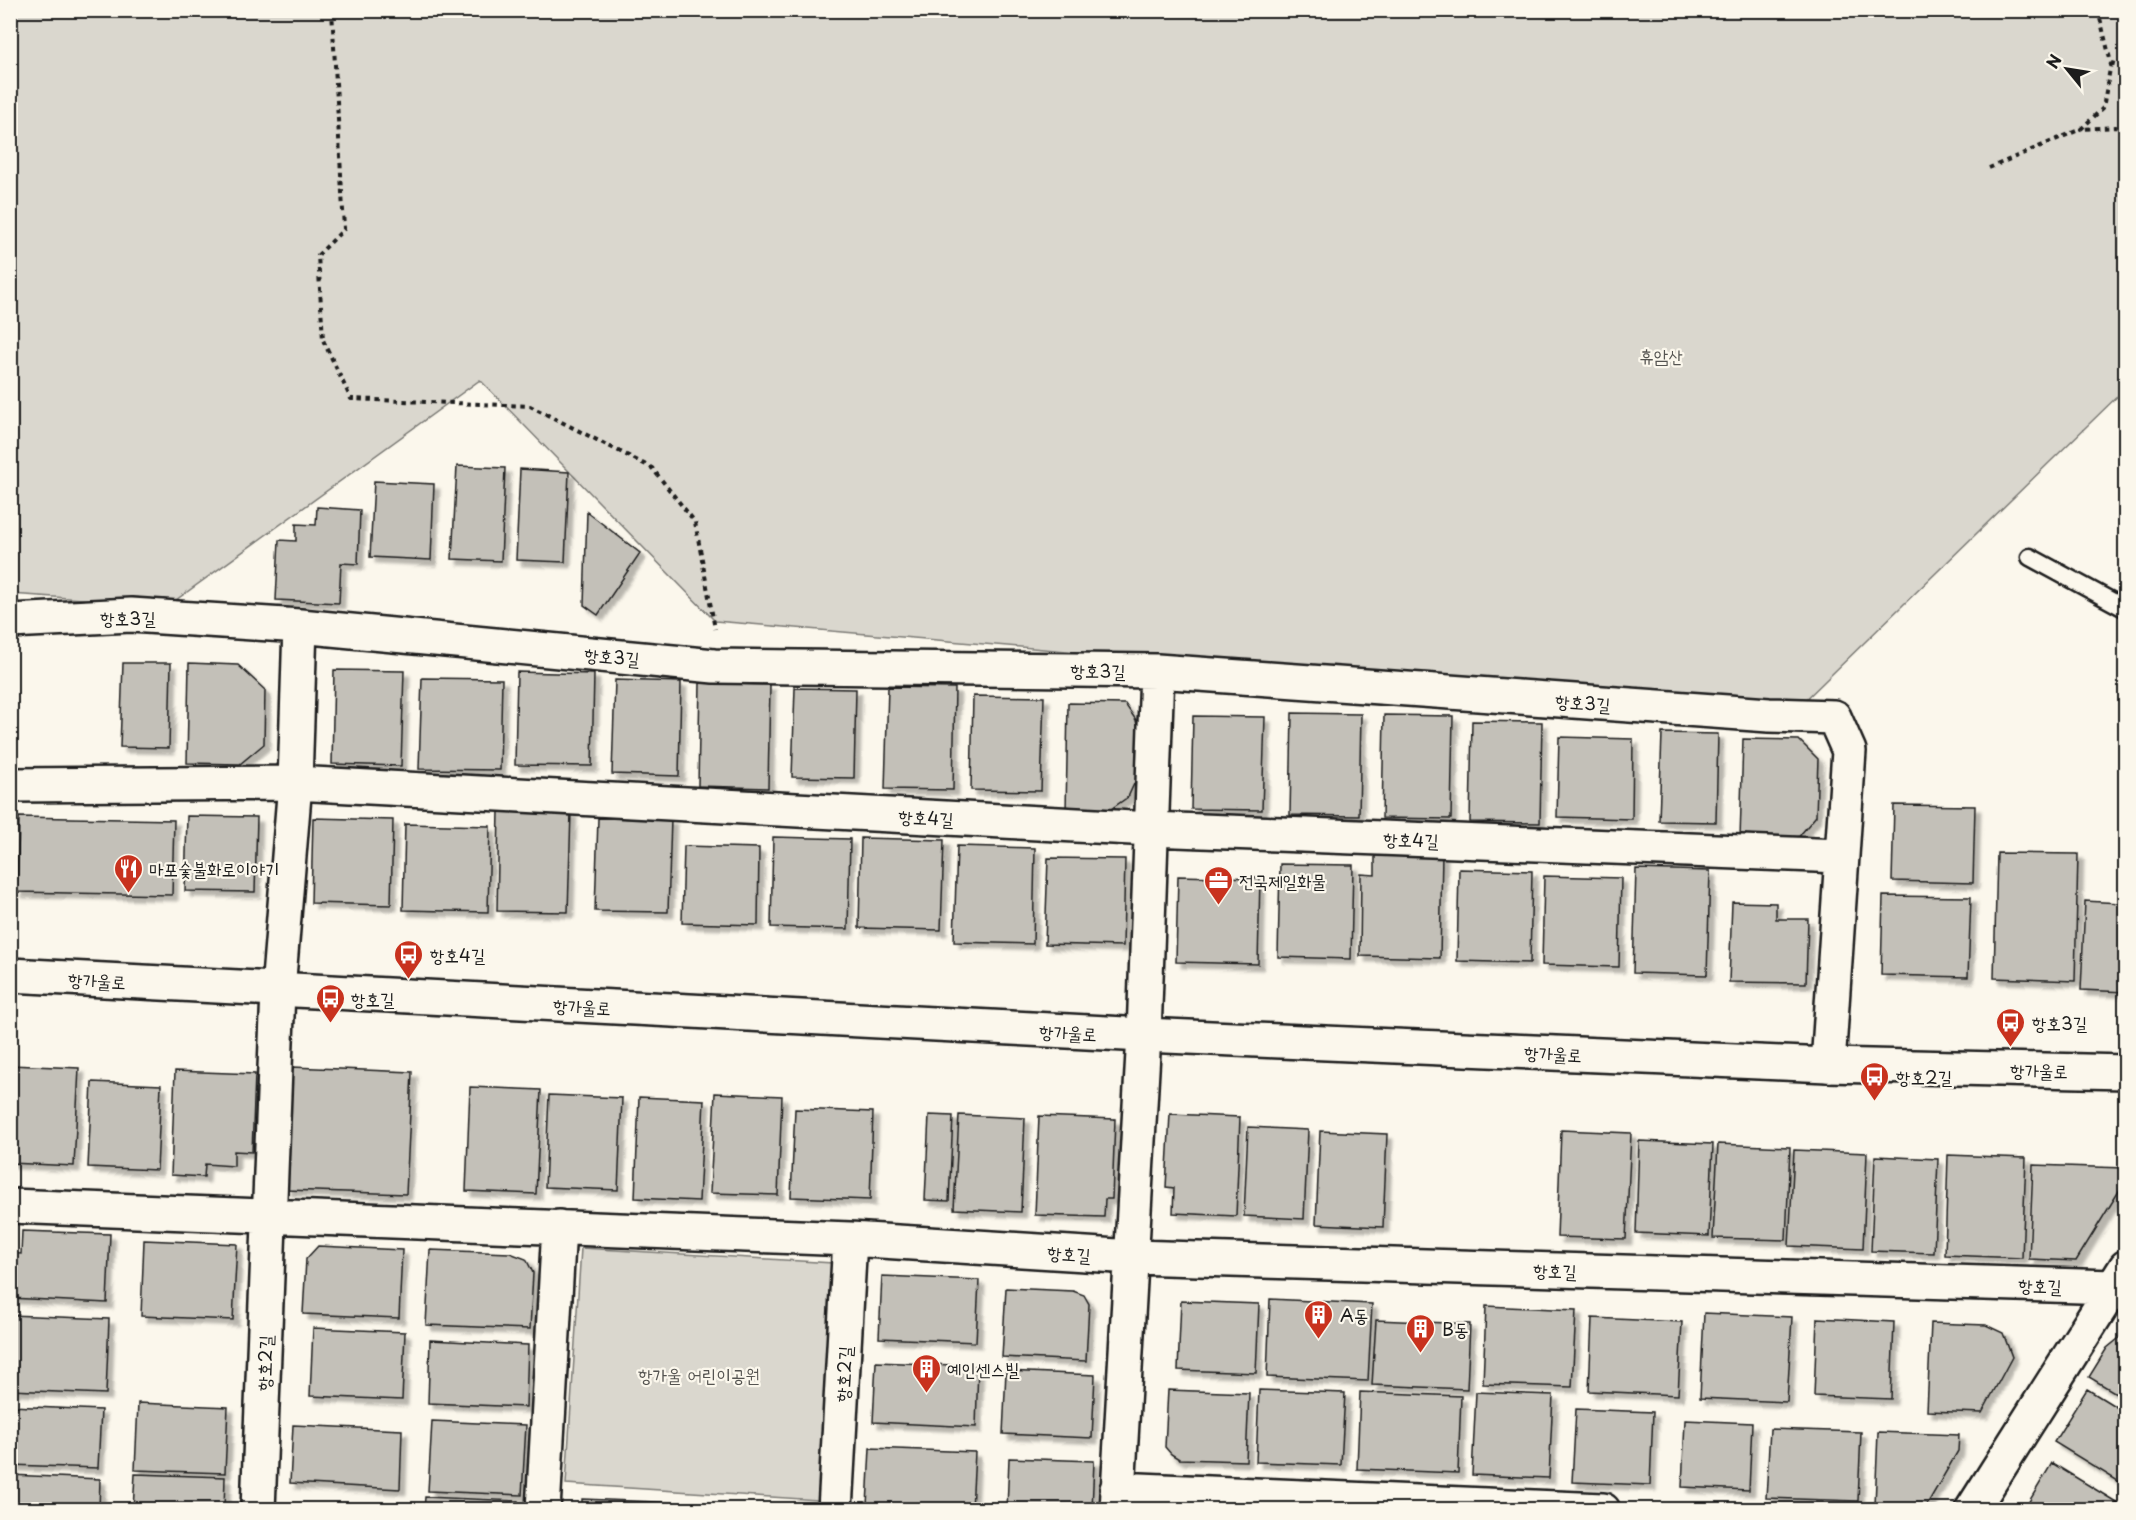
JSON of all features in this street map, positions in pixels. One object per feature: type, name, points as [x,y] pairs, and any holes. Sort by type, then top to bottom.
[{"type":"street","name":"항호3길","points":[[10,621],[131,615],[300,626],[714,666],[1157,671],[1769,715],[1834,717],[1850,751],[1828,1065]]},
{"type":"street","name":"항호2길","points":[[258,1509],[278,990],[295,783],[300,626]]},
{"type":"street","points":[[1157,671],[1144,1035],[1133,1257],[1117,1499],[1603,1509]]},
{"type":"street","name":"항호4길","points":[[10,785],[295,783],[1151,829],[1841,856]]},
{"type":"street","name":"항가울로","points":[[10,975],[1144,1035],[1828,1065],[2126,1072]]},
{"type":"street","name":"항호길","points":[[10,1206],[850,1239],[1133,1257],[2121,1283]]},
{"type":"street","points":[[543,1509],[559,1227]]},
{"type":"street","name":"항호2길","points":[[835,1509],[850,1239]]},
{"type":"street","points":[[1972,1509],[2121,1283]]},
{"type":"lane","points":[[2030,557],[2126,609]]},
{"type":"path","points":[[332,10],[344,229],[318,255],[323,340],[351,399],[530,406],[651,468],[695,522],[715,632],[714,666]]},
{"type":"path","points":[[2081,129],[2103,108],[2111,63],[2098,10]]},
{"type":"path","points":[[2111,63],[2126,67]]},
{"type":"path","points":[[1989,168],[2081,129],[2116,127],[2126,134]]},
{"type":"green space","name":"휴암산","points":[[10,11],[2125,11],[2125,389],[1792,713],[715,621],[480,380],[169,605],[11,594]]},
{"type":"green space","name":"항가울 어린이공원","points":[[581,1248],[833,1263],[818,1500],[566,1484]]},
{"type":"building","points":[[457,466],[505,468],[501,561],[452,559]]},
{"type":"building","points":[[520,469],[569,472],[565,562],[516,560]]},
{"type":"building","points":[[374,481],[434,484],[431,560],[370,557]]},
{"type":"building","points":[[317,507],[360,510],[358,564],[341,563],[339,603],[276,600],[279,540],[296,541],[296,524],[316,525]]},
{"type":"building","points":[[587,512],[640,553],[598,615],[584,605]]},
{"type":"building","points":[[123,663],[171,663],[169,748],[120,747]]},
{"type":"building","points":[[189,663],[238,665],[265,690],[264,744],[240,764],[187,763]]},
{"type":"building","points":[[334,670],[404,671],[401,766],[332,764]]},
{"type":"building","points":[[517,672],[594,674],[592,766],[515,765]]},
{"type":"building","points":[[422,678],[502,679],[500,770],[419,769]]},
{"type":"building","points":[[615,680],[681,682],[679,776],[612,774]]},
{"type":"building","points":[[700,683],[770,685],[768,788],[698,786]]},
{"type":"building","points":[[888,687],[955,688],[953,790],[885,789]]},
{"type":"building","points":[[795,688],[856,689],[854,778],[792,777]]},
{"type":"building","points":[[973,696],[1044,697],[1041,791],[971,790]]},
{"type":"building","points":[[1068,703],[1125,704],[1136,720],[1144,762],[1128,797],[1105,813],[1066,812]]},
{"type":"building","points":[[1292,713],[1361,714],[1359,816],[1290,815]]},
{"type":"building","points":[[1384,715],[1453,716],[1451,819],[1382,818]]},
{"type":"building","points":[[1193,716],[1265,717],[1262,810],[1191,809]]},
{"type":"building","points":[[1472,721],[1542,722],[1540,823],[1470,822]]},
{"type":"building","points":[[1662,733],[1718,734],[1716,822],[1659,821]]},
{"type":"building","points":[[1559,737],[1633,739],[1632,819],[1557,817]]},
{"type":"building","points":[[1743,739],[1799,740],[1818,759],[1816,816],[1796,840],[1740,839]]},
{"type":"building","points":[[1894,805],[1975,806],[1973,883],[1892,881]]},
{"type":"building","points":[[499,810],[571,812],[568,912],[497,911]]},
{"type":"building","points":[[187,816],[257,817],[255,892],[185,891]]},
{"type":"building","points":[[19,817],[174,820],[172,895],[17,892]]},
{"type":"building","points":[[313,818],[393,820],[391,905],[311,903]]},
{"type":"building","points":[[598,818],[671,819],[668,912],[595,911]]},
{"type":"building","points":[[405,824],[490,826],[488,912],[403,910]]},
{"type":"building","points":[[773,837],[850,839],[848,929],[771,927]]},
{"type":"building","points":[[861,838],[944,840],[941,930],[859,928]]},
{"type":"building","points":[[684,846],[759,848],[758,925],[682,923]]},
{"type":"building","points":[[957,846],[1035,848],[1033,944],[954,942]]},
{"type":"building","points":[[1375,852],[1442,854],[1440,958],[1360,956],[1361,874],[1375,875]]},
{"type":"building","points":[[1997,853],[2078,854],[2075,981],[1994,978]]},
{"type":"building","points":[[1048,858],[1125,859],[1123,946],[1045,944]]},
{"type":"building","points":[[1280,864],[1353,865],[1351,959],[1278,957]]},
{"type":"building","points":[[1459,869],[1532,871],[1530,963],[1457,961]]},
{"type":"building","points":[[1636,869],[1710,871],[1707,975],[1633,973]]},
{"type":"building","points":[[1178,876],[1260,878],[1258,964],[1176,962]]},
{"type":"building","points":[[1544,876],[1621,878],[1619,967],[1542,965]]},
{"type":"building","points":[[1883,896],[1971,897],[1968,977],[1881,975]]},
{"type":"building","points":[[2085,901],[2120,903],[2126,906],[2126,992],[2081,990]]},
{"type":"building","points":[[1732,902],[1776,903],[1776,919],[1808,919],[1806,983],[1729,982]]},
{"type":"building","points":[[10,1065],[79,1068],[74,1166],[10,1163]]},
{"type":"building","points":[[292,1067],[412,1072],[406,1194],[286,1190]]},
{"type":"building","points":[[175,1071],[255,1074],[252,1152],[234,1151],[234,1166],[205,1164],[204,1177],[171,1175]]},
{"type":"building","points":[[92,1082],[161,1085],[157,1170],[88,1167]]},
{"type":"building","points":[[470,1087],[541,1090],[536,1194],[466,1191]]},
{"type":"building","points":[[715,1093],[782,1096],[778,1195],[710,1193]]},
{"type":"building","points":[[549,1095],[622,1098],[618,1190],[545,1187]]},
{"type":"building","points":[[639,1097],[704,1100],[699,1201],[635,1198]]},
{"type":"building","points":[[795,1109],[873,1112],[870,1200],[791,1197]]},
{"type":"building","points":[[1170,1114],[1240,1117],[1236,1216],[1173,1213],[1174,1188],[1166,1187]]},
{"type":"building","points":[[929,1115],[953,1116],[949,1201],[925,1200]]},
{"type":"building","points":[[959,1115],[1025,1118],[1021,1212],[954,1209]]},
{"type":"building","points":[[1039,1116],[1115,1119],[1112,1199],[1105,1199],[1104,1217],[1035,1215]]},
{"type":"building","points":[[1248,1127],[1308,1130],[1304,1219],[1244,1216]]},
{"type":"building","points":[[1561,1130],[1631,1133],[1626,1239],[1557,1237]]},
{"type":"building","points":[[1320,1131],[1387,1134],[1383,1227],[1316,1224]]},
{"type":"building","points":[[1639,1141],[1713,1144],[1709,1236],[1636,1233]]},
{"type":"building","points":[[1718,1144],[1790,1147],[1786,1240],[1713,1238]]},
{"type":"building","points":[[1794,1150],[1867,1153],[1863,1249],[1789,1246]]},
{"type":"building","points":[[1948,1155],[2026,1158],[2022,1258],[1945,1255]]},
{"type":"building","points":[[1875,1156],[1938,1159],[1934,1253],[1871,1251]]},
{"type":"building","points":[[2033,1165],[2124,1168],[2124,1183],[2076,1261],[2029,1259]]},
{"type":"building","points":[[22,1231],[110,1234],[107,1303],[10,1298],[10,1253],[21,1254]]},
{"type":"building","points":[[144,1240],[237,1244],[233,1320],[141,1316]]},
{"type":"building","points":[[318,1246],[402,1250],[399,1318],[303,1314],[306,1259]]},
{"type":"building","points":[[430,1250],[510,1253],[526,1259],[533,1273],[530,1329],[426,1325]]},
{"type":"building","points":[[882,1276],[979,1280],[976,1342],[879,1338]]},
{"type":"building","points":[[1006,1288],[1073,1291],[1084,1295],[1089,1304],[1086,1361],[1002,1357]]},
{"type":"building","name":"A동","points":[[1270,1299],[1372,1304],[1368,1381],[1267,1377]]},
{"type":"building","points":[[1181,1301],[1259,1304],[1256,1373],[1178,1370]]},
{"type":"building","points":[[1486,1306],[1576,1310],[1572,1387],[1483,1384]]},
{"type":"building","points":[[1704,1313],[1792,1317],[1787,1402],[1700,1398]]},
{"type":"building","points":[[10,1315],[109,1319],[106,1394],[10,1390]]},
{"type":"building","points":[[1592,1318],[1682,1322],[1678,1395],[1589,1391]]},
{"type":"building","points":[[1817,1318],[1894,1322],[1891,1399],[1814,1396]]},
{"type":"building","name":"B동","points":[[1376,1320],[1470,1324],[1467,1389],[1372,1385]]},
{"type":"building","points":[[1931,1323],[1986,1325],[2003,1333],[2012,1357],[1982,1413],[1927,1411]]},
{"type":"building","points":[[313,1328],[405,1332],[402,1400],[310,1396]]},
{"type":"building","points":[[2126,1335],[2126,1399],[2089,1377],[2107,1348]]},
{"type":"building","points":[[430,1340],[528,1345],[526,1407],[428,1403]]},
{"type":"building","name":"예인센스빌","points":[[876,1362],[978,1366],[976,1427],[873,1422]]},
{"type":"building","points":[[1006,1371],[1095,1375],[1092,1438],[1003,1434]]},
{"type":"building","points":[[2087,1389],[2126,1413],[2126,1486],[2054,1442]]},
{"type":"building","points":[[1168,1390],[1249,1393],[1246,1461],[1179,1459],[1171,1454],[1165,1447]]},
{"type":"building","points":[[1259,1390],[1345,1393],[1341,1465],[1256,1462]]},
{"type":"building","points":[[1360,1392],[1461,1396],[1458,1473],[1357,1469]]},
{"type":"building","points":[[1476,1392],[1553,1395],[1549,1478],[1472,1475]]},
{"type":"building","points":[[138,1403],[228,1407],[225,1473],[135,1470]]},
{"type":"building","points":[[10,1406],[101,1410],[98,1468],[10,1465]]},
{"type":"building","points":[[1576,1409],[1653,1412],[1650,1485],[1572,1482]]},
{"type":"building","points":[[1685,1420],[1752,1423],[1749,1490],[1682,1487]]},
{"type":"building","points":[[432,1421],[526,1425],[522,1495],[428,1491]]},
{"type":"building","points":[[293,1425],[402,1430],[400,1489],[290,1483]]},
{"type":"building","points":[[1770,1429],[1861,1432],[1858,1501],[1766,1498]]},
{"type":"building","points":[[1878,1432],[1959,1435],[1958,1451],[1925,1508],[1875,1506]]},
{"type":"building","points":[[870,1448],[975,1452],[972,1510],[867,1506]]},
{"type":"building","points":[[1009,1458],[1094,1461],[1092,1510],[1007,1510]]},
{"type":"building","points":[[2052,1463],[2126,1508],[2126,1510],[2024,1510]]},
{"type":"building","points":[[135,1474],[225,1477],[224,1510],[133,1510]]},
{"type":"building","points":[[10,1475],[100,1479],[99,1510],[10,1510]]},
{"type":"building","points":[[425,1497],[518,1501],[517,1510],[424,1510]]},
{"type":"building","points":[[582,1499],[681,1503],[681,1510],[582,1510]]},
{"type":"building","points":[[292,1504],[399,1508],[399,1510],[292,1510]]},
{"type":"place","name":"마포숯불화로이야기","points":[[128,894]]},
{"type":"place","name":"전국제일화물","points":[[1218,906]]},
{"type":"place","name":"항호4길","points":[[409,980]]},
{"type":"place","name":"항호길","points":[[330,1024]]},
{"type":"place","name":"항호3길","points":[[2011,1048]]},
{"type":"place","name":"항호2길","points":[[1875,1102]]},
{"type":"place","name":"A동","points":[[1319,1340]]},
{"type":"place","name":"B동","points":[[1421,1354]]},
{"type":"place","name":"예인센스빌","points":[[926,1394]]}]
